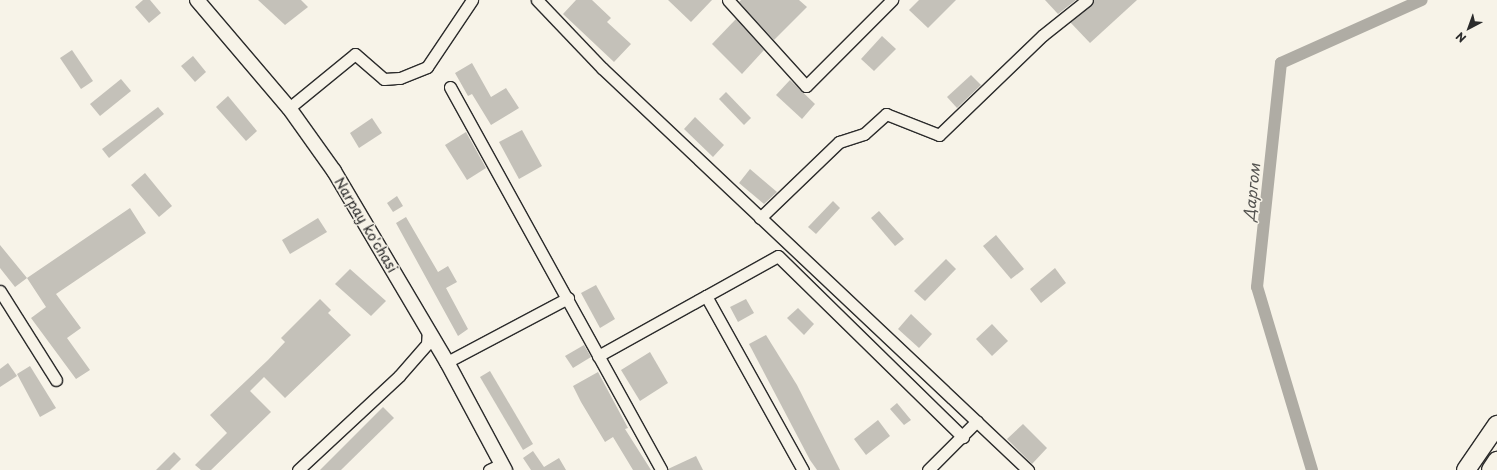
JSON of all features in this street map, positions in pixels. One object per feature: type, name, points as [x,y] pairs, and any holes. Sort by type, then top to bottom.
[{"type":"highway","points":[[1466,470],[1496,427]]},
{"type":"highway","points":[[1491,470],[1497,461]]},
{"type":"street","name":"Narpay ko'chasi","points":[[197,0],[288,108],[358,208],[447,362],[499,468]]},
{"type":"street","points":[[288,108],[355,54],[384,79],[400,78],[427,67],[472,0]]},
{"type":"street","points":[[537,0],[602,68],[1028,470]]},
{"type":"street","points":[[728,0],[806,86],[892,0]]},
{"type":"street","points":[[760,218],[838,142],[864,134],[886,114],[939,135],[1043,35],[1087,0]]},
{"type":"street","points":[[450,87],[568,298],[661,470]]},
{"type":"street","points":[[598,356],[778,256],[963,437]]},
{"type":"street","points":[[0,291],[56,380]]},
{"type":"street","points":[[706,296],[802,470]]},
{"type":"street","points":[[447,362],[568,298]]},
{"type":"street","points":[[298,470],[398,376],[427,344],[428,331]]},
{"type":"street","points":[[928,470],[963,437],[977,421]]},
{"type":"building","points":[[143,0],[150,0],[161,13],[149,23],[135,7]]},
{"type":"building","points":[[258,0],[301,0],[308,7],[285,25]]},
{"type":"building","points":[[576,0],[592,0],[611,18],[607,22],[631,44],[614,62],[563,14]]},
{"type":"building","points":[[668,0],[712,0],[691,22]]},
{"type":"building","points":[[741,0],[799,0],[807,7],[774,40],[739,2]]},
{"type":"building","points":[[919,0],[956,0],[928,28],[909,10]]},
{"type":"building","points":[[1045,0],[1076,0],[1058,14]]},
{"type":"building","points":[[1094,0],[1137,0],[1090,43],[1070,22]]},
{"type":"building","points":[[736,19],[764,50],[742,74],[712,44]]},
{"type":"building","points":[[882,36],[896,49],[874,71],[861,59]]},
{"type":"building","points":[[72,50],[93,81],[81,89],[60,58]]},
{"type":"building","points":[[193,56],[206,72],[195,82],[181,66]]},
{"type":"building","points":[[472,63],[491,97],[506,88],[519,108],[491,125],[472,94],[468,96],[455,73]]},
{"type":"building","points":[[971,75],[981,85],[957,108],[947,97]]},
{"type":"building","points":[[121,79],[131,91],[100,116],[90,104]]},
{"type":"building","points":[[790,80],[815,104],[802,119],[776,95]]},
{"type":"building","points":[[726,92],[751,118],[744,125],[719,99]]},
{"type":"building","points":[[228,96],[257,131],[246,141],[216,107]]},
{"type":"building","points":[[158,107],[164,114],[109,158],[102,149]]},
{"type":"building","points":[[695,117],[724,145],[713,157],[684,129]]},
{"type":"building","points":[[372,118],[382,133],[359,148],[350,133]]},
{"type":"building","points":[[522,130],[542,166],[519,179],[499,142]]},
{"type":"building","points":[[466,132],[486,168],[467,180],[445,145]]},
{"type":"building","points":[[750,169],[777,192],[764,204],[739,183]]},
{"type":"building","points":[[145,173],[172,206],[159,217],[131,185]]},
{"type":"building","points":[[397,196],[403,206],[393,212],[387,203]]},
{"type":"building","points":[[833,201],[840,208],[816,234],[808,227]]},
{"type":"building","points":[[130,208],[146,233],[56,294],[81,328],[67,338],[90,370],[76,379],[31,318],[46,307],[27,278]]},
{"type":"building","points":[[879,211],[904,239],[895,246],[871,218]]},
{"type":"building","points":[[406,217],[438,272],[448,266],[457,282],[446,288],[468,329],[458,336],[396,223]]},
{"type":"building","points":[[318,218],[327,232],[290,254],[282,240]]},
{"type":"building","points":[[996,235],[1024,269],[1011,279],[983,246]]},
{"type":"building","points":[[0,245],[27,278],[15,287],[0,268]]},
{"type":"building","points":[[946,259],[956,269],[925,301],[914,291]]},
{"type":"building","points":[[1055,268],[1066,283],[1041,303],[1030,289]]},
{"type":"building","points":[[350,269],[386,301],[371,316],[335,284]]},
{"type":"building","points":[[596,285],[615,319],[600,328],[581,293]]},
{"type":"building","points":[[320,299],[331,310],[328,313],[351,335],[285,398],[264,377],[250,391],[271,412],[211,470],[201,470],[195,465],[227,433],[210,415],[268,360],[285,342],[281,338]]},
{"type":"building","points":[[746,299],[754,313],[738,322],[730,307]]},
{"type":"building","points":[[798,308],[814,324],[804,335],[787,318]]},
{"type":"building","points":[[911,314],[932,334],[919,348],[898,329]]},
{"type":"building","points":[[992,324],[1008,341],[992,356],[976,339]]},
{"type":"building","points":[[766,335],[797,385],[840,470],[817,470],[810,460],[749,344]]},
{"type":"building","points":[[584,345],[591,357],[573,368],[565,356]]},
{"type":"building","points":[[650,352],[668,383],[640,401],[621,370]]},
{"type":"building","points":[[8,363],[17,376],[0,387],[0,369]]},
{"type":"building","points":[[30,366],[56,408],[40,417],[17,374]]},
{"type":"building","points":[[490,371],[533,444],[523,450],[480,377]]},
{"type":"building","points":[[598,372],[628,428],[625,429],[651,470],[633,470],[613,437],[605,442],[581,402],[573,386]]},
{"type":"building","points":[[897,403],[911,420],[904,425],[890,409]]},
{"type":"building","points":[[383,407],[394,418],[341,470],[320,470]]},
{"type":"building","points":[[878,420],[890,436],[866,455],[854,439]]},
{"type":"building","points":[[1023,424],[1047,448],[1032,464],[1007,439]]},
{"type":"building","points":[[533,451],[544,467],[559,458],[566,470],[531,470],[523,458]]},
{"type":"building","points":[[174,452],[181,459],[170,470],[156,470]]},
{"type":"building","points":[[696,456],[703,470],[668,470],[668,469]]},
{"type":"waterway","name":"Даргом","points":[[1312,470],[1257,287],[1281,63],[1422,0]]}]
